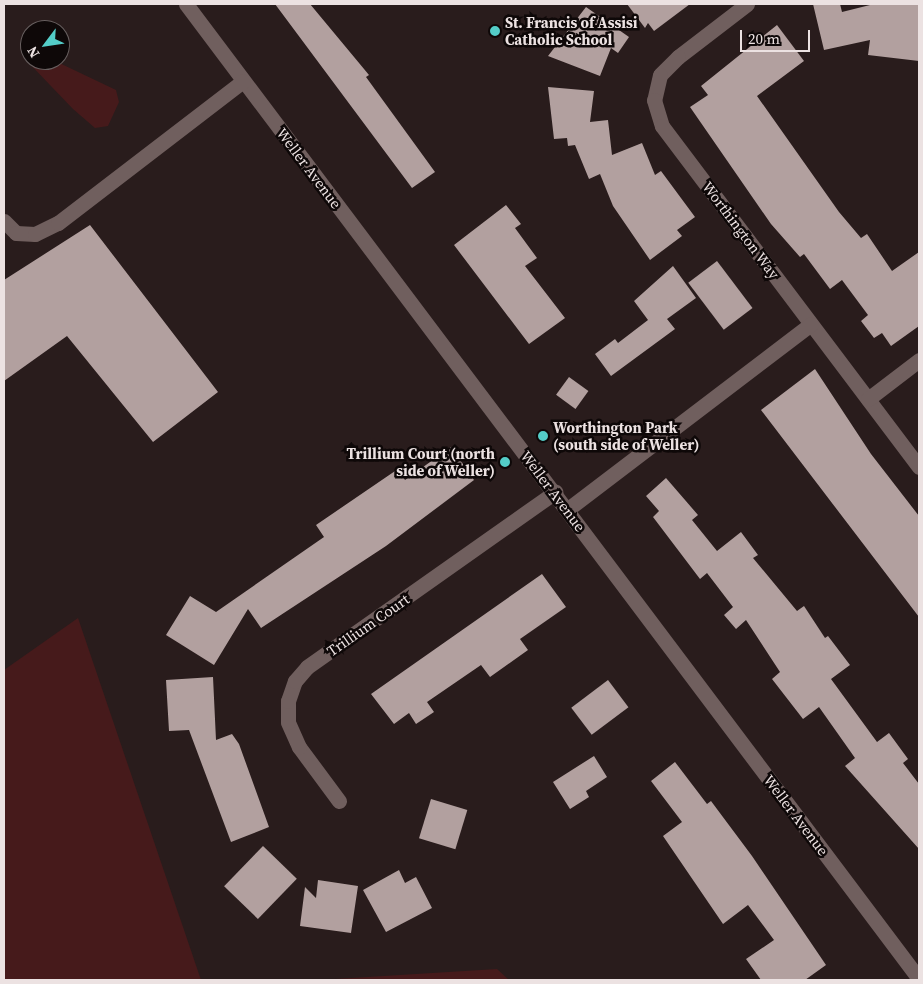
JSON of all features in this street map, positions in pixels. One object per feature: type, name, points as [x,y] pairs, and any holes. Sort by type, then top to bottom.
[{"type":"street","name":"Weller Avenue","points":[[186,4],[919,979]]},
{"type":"street","name":"Worthington Way","points":[[747,4],[678,56],[660,75],[654,100],[662,126],[919,467]]},
{"type":"street","points":[[4,221],[16,234],[35,234],[58,223],[243,82]]},
{"type":"street","points":[[568,510],[811,324]]},
{"type":"street","points":[[868,399],[919,360]]},
{"type":"street","name":"Trillium Court","points":[[339,801],[299,747],[288,722],[288,701],[295,682],[307,667],[554,492]]},
{"type":"shaded area","points":[[70,68],[116,90],[119,102],[108,126],[95,128],[73,109],[36,70],[70,70]]},
{"type":"shaded area","points":[[78,618],[201,980],[4,980],[4,670]]},
{"type":"shaded area","points":[[497,969],[509,980],[319,980]]},
{"type":"building","points":[[275,4],[310,4],[369,75],[366,77],[435,172],[412,188]]},
{"type":"building","points":[[627,4],[690,4],[654,31],[648,23],[645,28]]},
{"type":"building","points":[[813,4],[840,4],[842,12],[874,4],[919,4],[919,61],[868,55],[870,40],[824,50]]},
{"type":"building","points":[[586,7],[629,37],[618,53],[611,48],[600,76],[548,56]]},
{"type":"building","points":[[777,25],[804,61],[757,96],[839,212],[861,238],[867,234],[892,271],[919,252],[919,326],[891,346],[882,333],[874,338],[861,321],[868,315],[842,280],[830,289],[804,254],[800,257],[771,224],[690,107],[708,95],[701,86]]},
{"type":"building","points":[[548,87],[594,91],[590,122],[608,120],[612,155],[642,143],[655,175],[661,171],[695,217],[677,230],[682,236],[650,260],[613,206],[600,174],[589,179],[575,145],[568,146],[567,138],[554,139]]},
{"type":"building","points":[[506,205],[521,224],[515,228],[537,258],[525,266],[565,318],[529,344],[454,245]]},
{"type":"building","points":[[90,225],[218,392],[153,442],[67,336],[4,381],[4,280]]},
{"type":"building","points":[[717,261],[753,308],[724,330],[688,283]]},
{"type":"building","points":[[673,266],[696,298],[667,319],[675,329],[611,376],[595,354],[615,339],[618,343],[648,320],[634,301]]},
{"type":"building","points":[[815,369],[871,454],[919,516],[919,617],[761,410]]},
{"type":"building","points":[[569,377],[588,391],[575,409],[556,395]]},
{"type":"building","points":[[451,447],[474,480],[386,546],[261,628],[248,609],[214,665],[166,635],[190,596],[216,612],[324,537],[316,525],[398,469],[405,480]]},
{"type":"building","points":[[666,478],[698,515],[692,520],[717,551],[741,532],[758,555],[753,558],[797,611],[804,606],[825,638],[828,636],[850,665],[831,679],[877,742],[889,733],[908,759],[903,763],[919,784],[919,849],[845,766],[855,758],[819,707],[803,719],[772,679],[780,672],[746,620],[736,629],[724,615],[733,607],[707,573],[700,579],[653,517],[659,511],[646,496]]},
{"type":"building","points":[[542,574],[566,607],[520,639],[528,650],[490,677],[481,665],[427,702],[434,712],[416,724],[409,713],[394,724],[371,694]]},
{"type":"building","points":[[213,677],[216,740],[232,734],[239,744],[269,827],[231,842],[189,730],[169,731],[166,680]]},
{"type":"building","points":[[608,680],[628,707],[592,735],[571,708]]},
{"type":"building","points":[[594,756],[607,777],[586,791],[589,797],[570,809],[553,782]]},
{"type":"building","points":[[675,762],[707,804],[711,801],[752,856],[826,965],[805,980],[761,980],[746,959],[774,940],[748,905],[723,924],[663,836],[682,822],[651,781]]},
{"type":"building","points":[[431,799],[467,810],[455,849],[419,838]]},
{"type":"building","points":[[263,846],[297,879],[258,919],[224,886]]},
{"type":"building","points":[[399,870],[405,883],[416,877],[432,908],[386,932],[363,890]]},
{"type":"building","points":[[318,880],[358,886],[351,933],[300,926],[305,887],[316,898]]},
{"type":"place","name":"St. Francis of Assisi Catholic School","points":[[495,31]]},
{"type":"place","name":"Worthington Park (south side of Weller)","points":[[543,436]]},
{"type":"place","name":"Trillium Court (north side of Weller)","points":[[505,462]]}]
